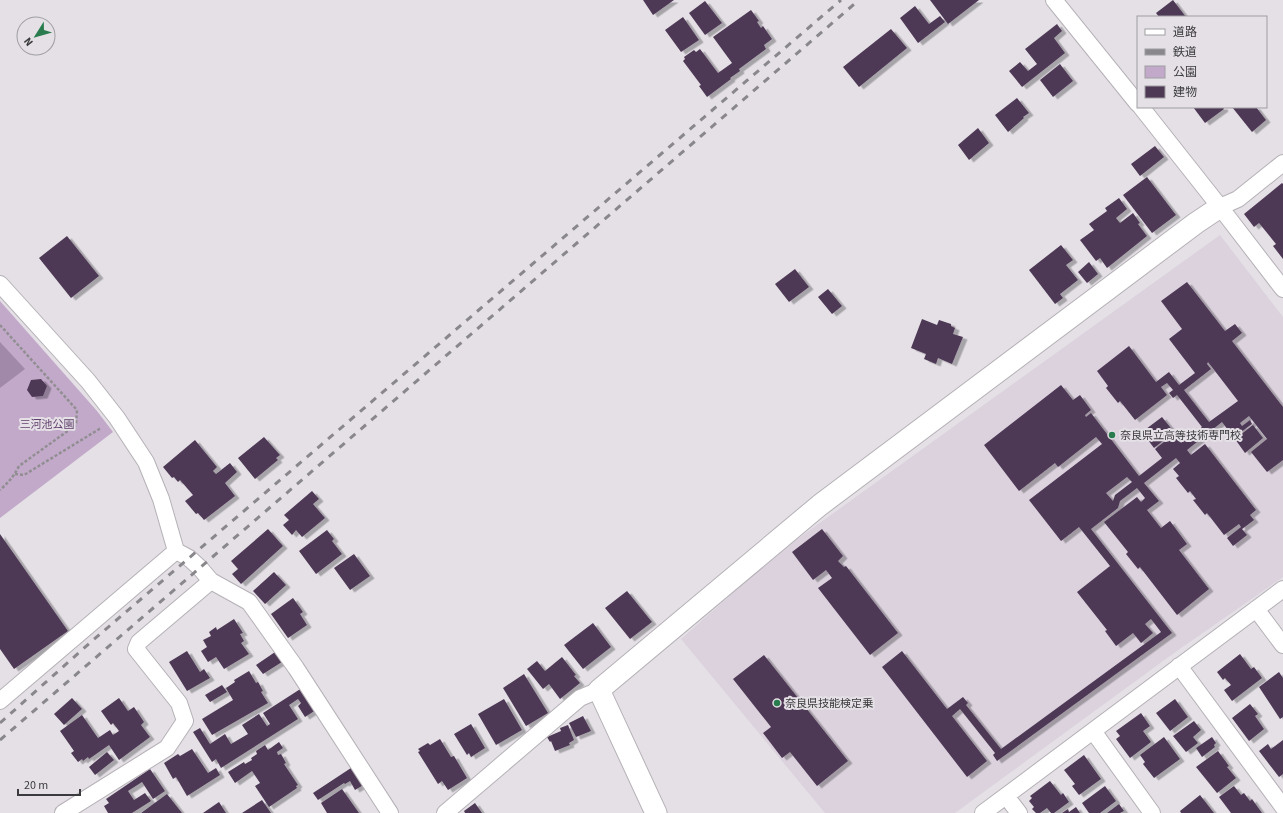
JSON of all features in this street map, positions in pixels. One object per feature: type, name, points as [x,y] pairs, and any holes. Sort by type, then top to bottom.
[{"type":"street","points":[[1054,0],[1137,103]]},
{"type":"street","points":[[1142,108],[1283,289]]},
{"type":"street","points":[[445,813],[580,698],[599,690],[820,505],[1196,223],[1220,207],[1238,199],[1283,163]]},
{"type":"street","points":[[0,284],[88,381],[117,418],[146,462],[161,499],[176,551],[189,558],[211,581],[249,602],[296,668],[390,813]]},
{"type":"street","points":[[0,701],[176,551]]},
{"type":"street","points":[[63,813],[167,748],[186,721],[179,703],[136,650],[140,642],[211,581]]},
{"type":"street","points":[[983,813],[1283,589]]},
{"type":"street","points":[[1256,609],[1283,645]]},
{"type":"street","points":[[1179,666],[1283,806]]},
{"type":"street","points":[[599,690],[656,813]]},
{"type":"street","points":[[1093,732],[1152,813]]},
{"type":"street","points":[[1006,796],[1019,813]]},
{"type":"path","points":[[0,325],[77,410],[76,425],[19,466],[9,482],[0,490]]},
{"type":"path","points":[[15,474],[24,475],[117,418]]},
{"type":"shaded area","name":"奈良県立高等技術専門校","points":[[1220,235],[1283,317],[1283,577],[1174,653],[955,813],[825,813],[681,639],[778,553]]},
{"type":"shaded area","points":[[0,342],[25,369],[0,388]]},
{"type":"green space","name":"三河池公園","points":[[0,301],[97,411],[113,432],[0,518]]},
{"type":"building","points":[[643,0],[674,0],[653,15]]},
{"type":"building","points":[[930,0],[979,0],[948,24]]},
{"type":"building","points":[[1173,0],[1185,16],[1158,16],[1156,13]]},
{"type":"building","points":[[705,1],[722,23],[705,35],[689,13]]},
{"type":"building","points":[[915,6],[929,24],[940,16],[945,22],[918,43],[900,18]]},
{"type":"building","points":[[751,10],[759,21],[757,22],[761,28],[763,26],[772,39],[764,45],[766,49],[739,69],[740,71],[730,78],[731,79],[707,97],[699,86],[701,85],[683,61],[685,59],[684,57],[694,50],[696,52],[700,49],[718,73],[732,63],[713,37]]},
{"type":"building","points":[[683,17],[699,40],[681,52],[665,30]]},
{"type":"building","points":[[1057,24],[1062,31],[1054,38],[1065,53],[1022,87],[1009,71],[1020,62],[1028,71],[1037,64],[1025,49]]},
{"type":"building","points":[[891,29],[907,48],[859,87],[843,67]]},
{"type":"building","points":[[1060,64],[1073,81],[1053,97],[1040,80]]},
{"type":"building","points":[[1017,98],[1029,113],[1008,132],[995,115]]},
{"type":"building","points":[[1194,108],[1224,108],[1224,109],[1205,123]]},
{"type":"building","points":[[1233,108],[1257,108],[1266,120],[1252,132]]},
{"type":"building","points":[[978,128],[989,143],[969,160],[958,145]]},
{"type":"building","points":[[1155,146],[1164,157],[1140,176],[1131,164]]},
{"type":"building","points":[[1147,177],[1176,215],[1152,233],[1123,195]]},
{"type":"building","points":[[1282,183],[1283,259],[1273,246],[1276,244],[1259,223],[1254,227],[1244,214]]},
{"type":"building","points":[[1119,198],[1127,209],[1116,218],[1120,223],[1133,213],[1140,223],[1138,224],[1147,236],[1107,268],[1100,258],[1096,261],[1080,240],[1094,230],[1089,224],[1107,211],[1105,208]]},
{"type":"building","points":[[67,236],[99,276],[71,298],[39,258]]},
{"type":"building","points":[[1061,245],[1073,260],[1066,265],[1078,280],[1060,294],[1063,298],[1055,304],[1029,270]]},
{"type":"building","points":[[1089,262],[1098,274],[1087,283],[1078,272]]},
{"type":"building","points":[[795,269],[809,287],[789,302],[775,284]]},
{"type":"building","points":[[1187,282],[1225,331],[1235,324],[1242,333],[1232,341],[1283,407],[1283,460],[1267,472],[1251,452],[1267,439],[1249,416],[1240,423],[1242,426],[1250,420],[1252,424],[1237,435],[1235,432],[1231,434],[1222,422],[1187,450],[1191,455],[1205,444],[1256,510],[1250,515],[1254,520],[1242,529],[1247,535],[1233,546],[1227,538],[1241,527],[1239,524],[1224,535],[1207,513],[1205,515],[1193,500],[1196,499],[1190,491],[1188,493],[1176,478],[1179,476],[1173,469],[1180,463],[1176,458],[1144,483],[1159,501],[1147,510],[1161,528],[1170,521],[1187,544],[1179,550],[1209,589],[1177,615],[1140,567],[1138,569],[1126,554],[1128,552],[1104,522],[1137,497],[1141,502],[1145,498],[1137,488],[1120,501],[1118,508],[1091,529],[1172,633],[997,761],[993,755],[995,753],[960,709],[952,716],[987,761],[967,777],[882,667],[902,651],[947,709],[963,697],[968,703],[966,705],[1001,749],[1161,632],[1151,619],[1145,624],[1153,633],[1141,643],[1133,633],[1116,646],[1105,631],[1107,630],[1077,592],[1110,566],[1079,527],[1061,541],[1029,500],[1102,444],[1096,437],[1058,467],[1055,463],[1019,491],[984,445],[1061,385],[1073,400],[1080,395],[1091,410],[1085,415],[1086,417],[1091,413],[1139,476],[1162,458],[1155,449],[1174,434],[1181,443],[1202,427],[1177,395],[1173,398],[1169,393],[1173,390],[1167,383],[1161,387],[1167,395],[1135,420],[1120,401],[1118,403],[1106,388],[1108,386],[1097,371],[1129,346],[1156,382],[1169,372],[1179,385],[1195,373],[1169,339],[1182,329],[1161,301]],"holes":[[[1208,362],[1238,401],[1209,422],[1184,390],[1211,369],[1207,364]],[[1127,477],[1132,482],[1115,495],[1113,501],[1106,493]]]},
{"type":"building","points":[[828,289],[842,306],[832,314],[818,297]]},
{"type":"building","points":[[922,319],[937,325],[939,320],[951,324],[951,326],[955,328],[953,334],[963,337],[952,364],[938,358],[936,364],[924,359],[926,354],[911,348]]},
{"type":"building","points":[[41,379],[47,386],[43,396],[32,397],[27,390],[31,380]]},
{"type":"building","points":[[1162,417],[1174,432],[1154,448],[1142,432]]},
{"type":"building","points":[[1253,425],[1263,438],[1245,453],[1235,439]]},
{"type":"building","points":[[264,437],[280,455],[276,458],[278,460],[255,479],[238,458]]},
{"type":"building","points":[[195,440],[217,467],[213,471],[216,474],[230,463],[237,472],[225,483],[235,496],[204,520],[198,513],[196,514],[185,501],[193,495],[180,480],[178,482],[174,477],[172,478],[163,467]]},
{"type":"building","points":[[312,491],[319,499],[313,504],[325,518],[302,537],[296,530],[292,535],[283,525],[289,520],[284,515]]},
{"type":"building","points":[[268,529],[283,546],[241,584],[232,574],[238,569],[231,561]]},
{"type":"building","points":[[822,529],[843,556],[838,561],[844,567],[846,566],[898,633],[870,655],[818,588],[832,578],[826,570],[813,580],[792,552]]},
{"type":"building","points":[[327,530],[334,539],[332,541],[342,554],[316,574],[299,551]]},
{"type":"building","points":[[0,534],[68,631],[14,669],[0,649]]},
{"type":"building","points":[[354,554],[370,576],[350,590],[334,568]]},
{"type":"building","points":[[274,572],[286,585],[265,604],[253,591]]},
{"type":"building","points":[[627,591],[652,622],[630,639],[605,608]]},
{"type":"building","points":[[293,598],[303,612],[300,614],[307,625],[288,638],[271,614]]},
{"type":"building","points":[[234,619],[243,633],[240,634],[244,641],[241,643],[249,654],[224,669],[216,657],[208,662],[201,651],[207,647],[203,640],[211,636],[209,632],[216,627],[217,630]]},
{"type":"building","points":[[593,623],[611,647],[583,669],[564,645]]},
{"type":"building","points":[[278,650],[285,660],[263,674],[256,665]]},
{"type":"building","points":[[187,651],[200,672],[204,669],[210,678],[187,691],[169,662]]},
{"type":"building","points":[[1240,654],[1251,669],[1254,667],[1262,678],[1232,701],[1224,690],[1231,685],[1225,678],[1223,680],[1217,672]]},
{"type":"building","name":"奈良県技能検定乗","points":[[764,655],[848,761],[817,786],[790,752],[782,758],[763,733],[771,727],[733,679]]},
{"type":"building","points":[[562,657],[576,675],[574,676],[580,683],[560,699],[549,684],[543,689],[527,669],[537,661],[545,671]]},
{"type":"building","points":[[249,671],[256,683],[258,682],[263,691],[261,692],[268,703],[212,735],[202,719],[233,700],[226,688],[235,682],[234,680]]},
{"type":"building","points":[[1279,672],[1283,678],[1283,717],[1280,719],[1259,687]]},
{"type":"building","points":[[524,674],[548,713],[526,726],[503,688]]},
{"type":"building","points":[[222,685],[227,692],[210,702],[205,695]]},
{"type":"building","points":[[305,686],[319,708],[305,717],[298,706],[301,703],[298,699],[289,705],[298,719],[221,768],[216,759],[212,762],[193,732],[200,728],[210,744],[225,734],[231,744],[248,734],[242,725],[259,714],[267,726],[270,724],[263,713]]},
{"type":"building","points":[[72,698],[82,709],[64,725],[54,714]]},
{"type":"building","points":[[119,698],[128,711],[134,707],[144,722],[141,725],[150,737],[119,760],[109,745],[89,759],[88,757],[83,761],[82,759],[78,762],[71,753],[74,751],[60,731],[82,715],[98,738],[110,730],[113,735],[119,731],[113,723],[111,725],[101,711]]},
{"type":"building","points":[[504,699],[522,730],[496,745],[478,714]]},
{"type":"building","points":[[1175,699],[1188,717],[1170,731],[1156,713]]},
{"type":"building","points":[[1250,704],[1258,714],[1255,716],[1264,729],[1249,741],[1232,718]]},
{"type":"building","points":[[1141,713],[1150,726],[1143,731],[1151,742],[1130,758],[1116,739],[1120,736],[1116,731]]},
{"type":"building","points":[[583,716],[591,731],[576,737],[569,723]]},
{"type":"building","points":[[1194,721],[1201,730],[1193,737],[1198,743],[1186,752],[1173,736]]},
{"type":"building","points":[[471,724],[485,748],[471,757],[469,753],[467,755],[454,734]]},
{"type":"building","points":[[568,725],[574,740],[569,743],[570,745],[555,751],[551,741],[550,742],[547,737],[561,731],[560,728]]},
{"type":"building","points":[[1164,737],[1180,759],[1154,778],[1143,764],[1145,762],[1140,755]]},
{"type":"building","points":[[1212,737],[1216,743],[1214,745],[1215,747],[1202,757],[1196,748]]},
{"type":"building","points":[[440,739],[451,757],[454,756],[467,778],[448,790],[442,781],[438,784],[418,752],[420,751],[418,749],[428,743],[430,745]]},
{"type":"building","points":[[1283,740],[1283,774],[1279,777],[1259,751],[1268,744],[1271,749]]},
{"type":"building","points":[[279,742],[283,748],[277,752],[278,755],[281,754],[286,763],[284,764],[298,785],[296,786],[297,788],[269,807],[255,786],[260,783],[252,771],[235,783],[228,772],[244,762],[245,764],[252,760],[251,758],[257,754],[256,751],[265,745],[268,750]]},
{"type":"building","points":[[192,749],[208,773],[216,768],[220,775],[187,796],[176,777],[173,779],[164,763],[178,754],[180,756]]},
{"type":"building","points":[[1218,751],[1229,766],[1227,767],[1236,778],[1217,793],[1196,767]]},
{"type":"building","points":[[107,752],[114,760],[95,775],[89,767]]},
{"type":"building","points":[[1084,755],[1101,779],[1079,795],[1072,786],[1075,784],[1064,770]]},
{"type":"building","points":[[354,766],[365,784],[355,790],[350,781],[345,784],[344,783],[318,800],[313,793]]},
{"type":"building","points":[[150,769],[165,791],[153,799],[142,782],[128,791],[134,800],[145,793],[151,801],[132,813],[108,813],[104,806],[109,803],[106,799]]},
{"type":"building","points":[[1050,781],[1061,795],[1063,793],[1069,802],[1054,813],[1051,813],[1047,808],[1040,813],[1036,813],[1032,809],[1034,807],[1029,801],[1032,798],[1030,796]]},
{"type":"building","points":[[1105,786],[1116,801],[1100,813],[1089,813],[1082,803]]},
{"type":"building","points":[[1234,786],[1241,795],[1244,793],[1250,801],[1252,799],[1262,813],[1231,813],[1219,797]]},
{"type":"building","points":[[342,789],[359,813],[327,813],[321,803]]},
{"type":"building","points":[[167,794],[182,813],[141,813]]},
{"type":"building","points":[[1200,795],[1214,813],[1181,813],[1180,811]]},
{"type":"building","points":[[262,800],[271,813],[242,813]]},
{"type":"building","points":[[219,802],[226,813],[203,813]]},
{"type":"building","points":[[475,803],[482,813],[465,813],[464,811]]},
{"type":"building","points":[[1119,804],[1124,811],[1120,813],[1107,813]]},
{"type":"building","points":[[1076,807],[1080,813],[1062,813],[1068,809],[1069,812]]},
{"type":"railway","points":[[0,723],[92,641],[841,0]]},
{"type":"railway","points":[[0,740],[859,0]]},
{"type":"place","name":"奈良県立高等技術専門校","points":[[1112,435]]},
{"type":"place","name":"奈良県技能検定乗","points":[[777,703]]}]
